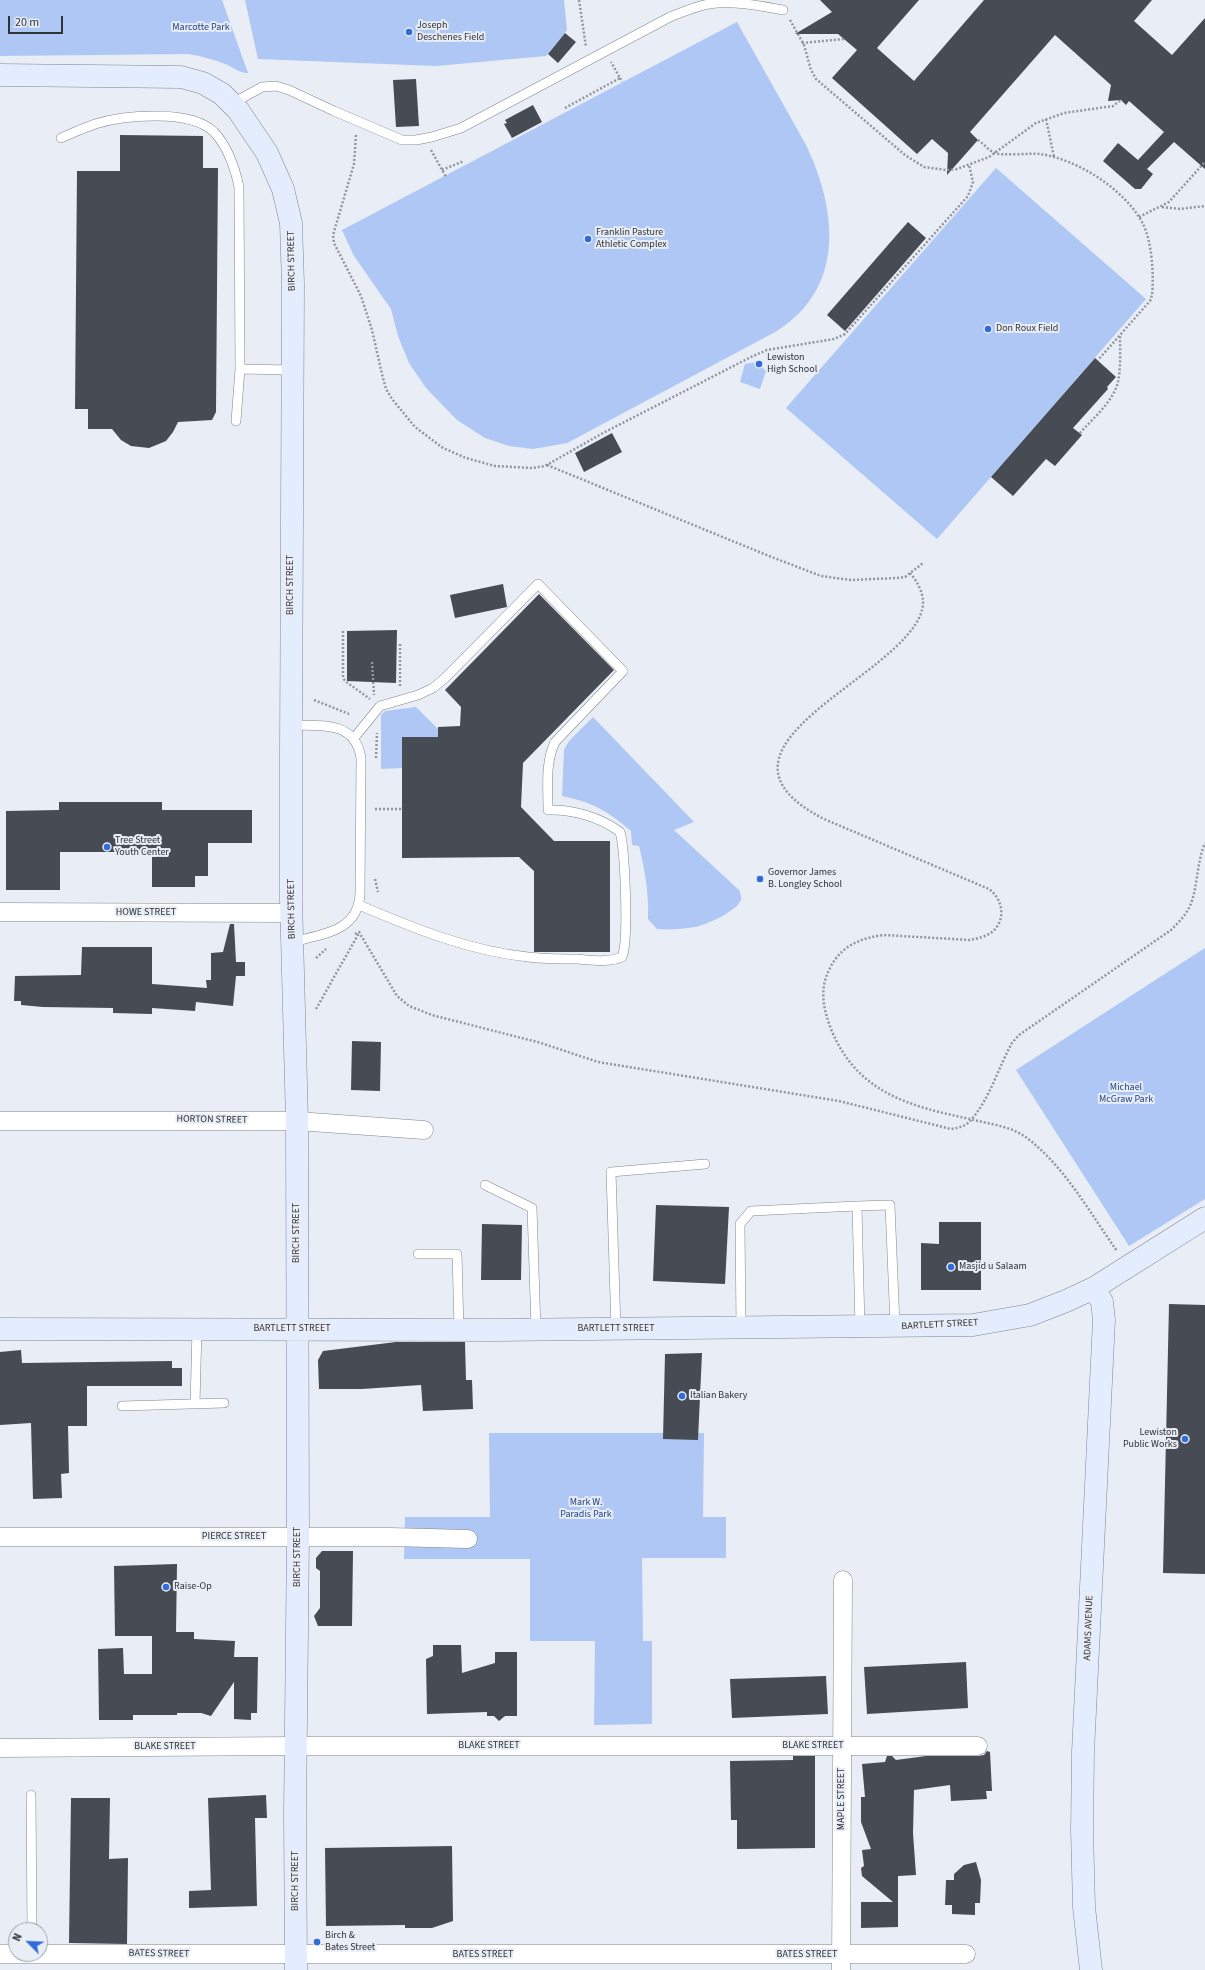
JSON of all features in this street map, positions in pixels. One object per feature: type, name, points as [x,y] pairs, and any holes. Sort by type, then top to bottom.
[{"type":"street","name":"BIRCH STREET","points":[[0,75],[181,77],[203,83],[222,94],[238,110],[267,153],[283,189],[288,210],[292,250],[292,942],[297,1121],[298,1537],[296,1963]]},
{"type":"street","name":"HOWE STREET","points":[[0,912],[292,913]]},
{"type":"street","name":"HORTON STREET","points":[[0,1121],[297,1121],[424,1130]]},
{"type":"street","name":"BARTLETT STREET","points":[[0,1329],[536,1330],[860,1328],[973,1325],[1030,1315],[1094,1288],[1205,1218]]},
{"type":"street","name":"ADAMS AVENUE","points":[[1090,1970],[1084,1906],[1082,1830],[1083,1752],[1104,1320],[1102,1302],[1094,1288]]},
{"type":"street","name":"PIERCE STREET","points":[[0,1538],[390,1537],[468,1539]]},
{"type":"street","name":"MAPLE STREET","points":[[841,1962],[843,1580]]},
{"type":"street","name":"BLAKE STREET","points":[[0,1748],[296,1746],[978,1746]]},
{"type":"street","name":"BATES STREET","points":[[48,1955],[296,1963],[841,1962],[966,1954]]},
{"type":"lane","points":[[231,104],[262,87],[276,86],[289,90],[356,121],[402,140],[425,139],[461,128],[670,17],[710,3],[753,4],[783,10]]},
{"type":"lane","points":[[61,138],[96,124],[136,117],[176,117],[198,123],[213,131],[226,149],[235,168],[239,187],[240,369],[236,421]]},
{"type":"lane","points":[[240,369],[291,370]]},
{"type":"lane","points":[[354,738],[380,706],[387,703],[400,701],[433,688],[445,678],[538,584],[622,671],[555,742],[550,753],[548,765],[548,810],[574,812],[598,820],[620,832],[623,854],[624,950],[622,957],[614,960],[528,958],[510,955],[429,933],[359,905]]},
{"type":"lane","points":[[291,725],[337,728],[348,733],[358,744],[361,758],[359,905],[355,916],[339,928],[292,942]]},
{"type":"lane","points":[[616,1329],[611,1172],[705,1164]]},
{"type":"lane","points":[[485,1185],[532,1208],[536,1330]]},
{"type":"lane","points":[[740,1328],[740,1224],[751,1211],[890,1205],[895,1327]]},
{"type":"lane","points":[[857,1206],[860,1328]]},
{"type":"lane","points":[[418,1254],[458,1254],[459,1330]]},
{"type":"lane","points":[[194,1404],[197,1329]]},
{"type":"lane","points":[[122,1406],[224,1404]]},
{"type":"lane","points":[[31,1795],[32,1922]]},
{"type":"path","points":[[579,0],[588,60]]},
{"type":"path","points":[[783,10],[802,43],[811,70],[816,78],[905,156],[914,162],[934,169],[957,169],[969,165],[995,153],[1036,123],[1064,113],[1113,106],[1121,100]]},
{"type":"path","points":[[802,43],[844,39]]},
{"type":"path","points":[[605,51],[622,82]]},
{"type":"path","points":[[564,108],[620,78]]},
{"type":"path","points":[[1046,119],[1054,157]]},
{"type":"path","points":[[356,121],[354,164],[333,235],[334,243],[361,296],[367,313],[386,389],[415,427],[428,438],[455,454],[480,463],[495,466],[532,468],[547,465],[603,433],[751,357],[767,350],[834,339],[845,334],[968,196],[973,182],[969,165]]},
{"type":"path","points":[[425,139],[446,177]]},
{"type":"path","points":[[978,140],[995,153],[1041,154],[1079,166],[1094,174],[1114,190],[1134,209],[1144,225],[1150,253],[1152,295],[1150,301],[1098,360]]},
{"type":"path","points":[[442,170],[464,160]]},
{"type":"path","points":[[1139,217],[1169,202],[1204,163]]},
{"type":"path","points":[[1161,207],[1180,209],[1205,206]]},
{"type":"path","points":[[1080,434],[1107,403],[1116,388],[1118,380],[1120,335]]},
{"type":"path","points":[[547,465],[821,576],[851,580],[896,578],[910,573],[923,563]]},
{"type":"path","points":[[910,573],[920,589],[923,608],[913,628],[876,663],[807,719],[790,736],[780,752],[777,770],[779,780],[790,796],[811,812],[849,831],[979,883],[995,894],[999,900],[1001,907],[1000,922],[996,929],[981,938],[970,940],[884,936],[872,937],[850,944],[836,958],[826,978],[823,991],[823,1004],[833,1034],[851,1064],[861,1076],[895,1097],[921,1107],[1006,1128],[1026,1137],[1057,1167],[1117,1252]]},
{"type":"path","points":[[343,631],[343,677],[345,681],[380,706]]},
{"type":"path","points":[[400,643],[400,701]]},
{"type":"path","points":[[372,662],[372,691],[380,706]]},
{"type":"path","points":[[314,700],[349,714]]},
{"type":"path","points":[[375,809],[402,809]]},
{"type":"path","points":[[359,932],[397,996],[409,1006],[432,1015],[541,1044],[598,1062],[832,1099],[951,1129],[960,1127],[970,1119],[984,1101],[1012,1043],[1019,1036],[1171,930],[1182,918],[1190,907],[1200,855],[1205,843]]},
{"type":"path","points":[[352,935],[359,932]]},
{"type":"path","points":[[316,1009],[359,932]]},
{"type":"path","points":[[316,958],[330,946]]},
{"type":"green space","name":"Marcotte Park","points":[[0,0],[222,0],[248,73],[240,72],[228,65],[213,60],[188,54],[0,56]]},
{"type":"green space","name":"Joseph Deschenes Field","points":[[245,0],[564,0],[567,30],[546,56],[436,66],[258,59]]},
{"type":"green space","name":"Franklin Pasture Athletic Complex","points":[[737,22],[806,145],[824,195],[829,221],[829,246],[825,270],[815,293],[799,313],[777,331],[567,443],[533,449],[509,446],[485,438],[457,420],[426,388],[409,363],[398,336],[391,309],[354,256],[342,230]]},
{"type":"green space","name":"Don Roux Field","points":[[996,168],[1146,299],[937,539],[786,408]]},
{"type":"green space","points":[[757,362],[766,371],[760,389],[740,382],[745,364]]},
{"type":"green space","points":[[416,707],[438,729],[438,737],[402,768],[381,769],[381,715],[385,711]]},
{"type":"green space","points":[[593,717],[694,822],[674,830],[740,891],[741,900],[734,909],[721,917],[695,927],[657,929],[648,919],[647,891],[643,864],[639,846],[632,845],[631,831],[615,818],[599,808],[573,798],[562,796],[564,750],[569,741]]},
{"type":"green space","name":"Michael McGraw Park","points":[[1205,948],[1205,1199],[1129,1246],[1016,1070]]},
{"type":"green space","name":"Mark W. Paradis Park","points":[[489,1433],[704,1433],[703,1517],[726,1517],[726,1558],[642,1558],[643,1641],[652,1641],[652,1724],[594,1725],[595,1641],[530,1641],[530,1559],[404,1559],[405,1517],[490,1517]]},
{"type":"building","points":[[820,0],[919,0],[877,48],[914,81],[984,0],[1152,0],[1134,21],[1172,55],[1205,18],[1205,169],[1174,142],[1147,169],[1153,174],[1141,189],[1135,189],[1103,161],[1118,143],[1138,160],[1164,132],[1129,101],[1126,105],[1121,100],[1108,101],[1111,85],[1055,35],[970,132],[978,140],[947,175],[948,153],[932,139],[917,154],[832,78],[857,50],[838,34],[795,34],[832,12]]},
{"type":"building","points":[[565,33],[576,42],[558,63],[548,54]]},
{"type":"building","points":[[416,79],[419,126],[396,127],[393,80]]},
{"type":"building","points":[[533,105],[542,122],[512,138],[504,124],[507,123],[505,120]]},
{"type":"building","points":[[120,135],[203,136],[203,168],[218,168],[216,412],[212,420],[178,422],[166,441],[149,448],[131,446],[121,440],[112,429],[88,429],[88,409],[75,409],[77,171],[120,171]]},
{"type":"building","points":[[908,222],[926,238],[845,331],[827,315]]},
{"type":"building","points":[[1095,358],[1116,377],[1107,387],[1108,389],[1073,428],[1082,435],[1055,466],[1046,459],[1013,496],[991,477]]},
{"type":"building","points":[[612,433],[622,452],[584,472],[575,453]]},
{"type":"building","points":[[503,584],[507,607],[455,618],[450,595]]},
{"type":"building","points":[[539,594],[614,670],[523,763],[521,807],[554,841],[610,841],[610,952],[534,952],[534,871],[519,857],[402,858],[402,737],[438,737],[438,727],[460,726],[461,707],[445,690]]},
{"type":"building","points":[[397,630],[396,683],[347,681],[347,631]]},
{"type":"building","name":"Tree Street Youth Center","points":[[59,802],[162,802],[162,810],[252,810],[252,843],[208,843],[208,876],[195,876],[195,887],[152,887],[152,852],[60,852],[60,890],[6,890],[6,811],[59,810]]},
{"type":"building","points":[[230,924],[234,924],[236,962],[245,962],[245,976],[236,976],[233,1006],[196,1002],[195,1011],[152,1008],[152,1014],[113,1013],[113,1008],[43,1007],[21,1005],[21,1001],[14,1001],[15,976],[81,975],[82,947],[152,947],[152,984],[207,988],[206,980],[211,980],[211,953],[223,952]]},
{"type":"building","points":[[352,1041],[381,1042],[380,1091],[351,1090]]},
{"type":"building","points":[[656,1205],[729,1207],[725,1284],[653,1281]]},
{"type":"building","name":"Masjid u Salaam","points":[[939,1222],[981,1222],[981,1290],[921,1290],[921,1243],[939,1244]]},
{"type":"building","points":[[482,1224],[522,1225],[521,1280],[481,1280]]},
{"type":"building","name":"Lewiston Public Works","points":[[1169,1304],[1205,1305],[1205,1574],[1163,1573]]},
{"type":"building","points":[[396,1342],[465,1342],[466,1380],[472,1380],[473,1409],[423,1411],[421,1385],[362,1389],[319,1389],[318,1360],[323,1351]]},
{"type":"building","points":[[21,1350],[22,1363],[172,1361],[172,1368],[182,1368],[182,1386],[87,1386],[87,1426],[68,1426],[69,1473],[61,1474],[62,1498],[33,1499],[31,1423],[0,1425],[0,1352]]},
{"type":"building","name":"Italian Bakery","points":[[702,1353],[698,1440],[663,1439],[665,1354]]},
{"type":"building","points":[[322,1551],[353,1551],[352,1626],[318,1626],[314,1616],[320,1608],[320,1571],[316,1568],[316,1558]]},
{"type":"building","points":[[177,1564],[176,1632],[194,1632],[194,1639],[235,1641],[234,1657],[258,1657],[257,1713],[251,1713],[251,1720],[234,1719],[234,1682],[211,1716],[201,1713],[177,1713],[177,1715],[133,1715],[133,1720],[99,1720],[98,1649],[123,1648],[124,1674],[152,1674],[152,1636],[115,1636],[114,1566]]},
{"type":"building","points":[[433,1645],[461,1645],[462,1673],[495,1663],[495,1652],[517,1652],[517,1716],[505,1716],[499,1721],[494,1716],[487,1716],[487,1712],[427,1714],[426,1659],[433,1656]]},
{"type":"building","points":[[966,1662],[968,1708],[867,1714],[864,1667]]},
{"type":"building","points":[[826,1676],[828,1714],[732,1718],[730,1679]]},
{"type":"building","points":[[987,1751],[990,1752],[992,1791],[986,1791],[987,1799],[951,1801],[950,1785],[914,1790],[913,1833],[916,1875],[898,1876],[898,1927],[861,1928],[861,1902],[893,1902],[862,1876],[861,1868],[864,1866],[862,1850],[871,1849],[861,1822],[861,1797],[865,1797],[862,1764],[885,1762],[887,1756],[892,1756],[896,1760],[926,1756],[978,1756],[984,1755]]},
{"type":"building","points":[[793,1756],[815,1756],[815,1848],[737,1849],[737,1820],[731,1820],[730,1761],[793,1760]]},
{"type":"building","points":[[266,1795],[267,1818],[255,1818],[257,1906],[189,1908],[189,1891],[211,1890],[208,1798]]},
{"type":"building","points":[[71,1798],[110,1798],[109,1859],[128,1858],[127,1944],[69,1943]]},
{"type":"building","points":[[452,1846],[453,1921],[432,1928],[405,1928],[405,1925],[326,1926],[325,1848]]},
{"type":"building","points":[[976,1862],[981,1880],[980,1903],[975,1903],[975,1915],[952,1914],[952,1905],[945,1905],[946,1880],[954,1880],[954,1874],[964,1865]]},
{"type":"place","name":"Joseph Deschenes Field","points":[[409,32]]},
{"type":"place","name":"Franklin Pasture Athletic Complex","points":[[588,239]]},
{"type":"place","name":"Don Roux Field","points":[[988,329]]},
{"type":"place","name":"Lewiston High School","points":[[759,364]]},
{"type":"place","name":"Tree Street Youth Center","points":[[107,847]]},
{"type":"place","name":"Governor James B. Longley School","points":[[760,879]]},
{"type":"place","name":"Masjid u Salaam","points":[[951,1267]]},
{"type":"place","name":"Italian Bakery","points":[[682,1396]]},
{"type":"place","name":"Lewiston Public Works","points":[[1185,1439]]},
{"type":"place","name":"Raise-Op","points":[[166,1587]]},
{"type":"place","name":"Birch & Bates Street","points":[[317,1942]]}]
